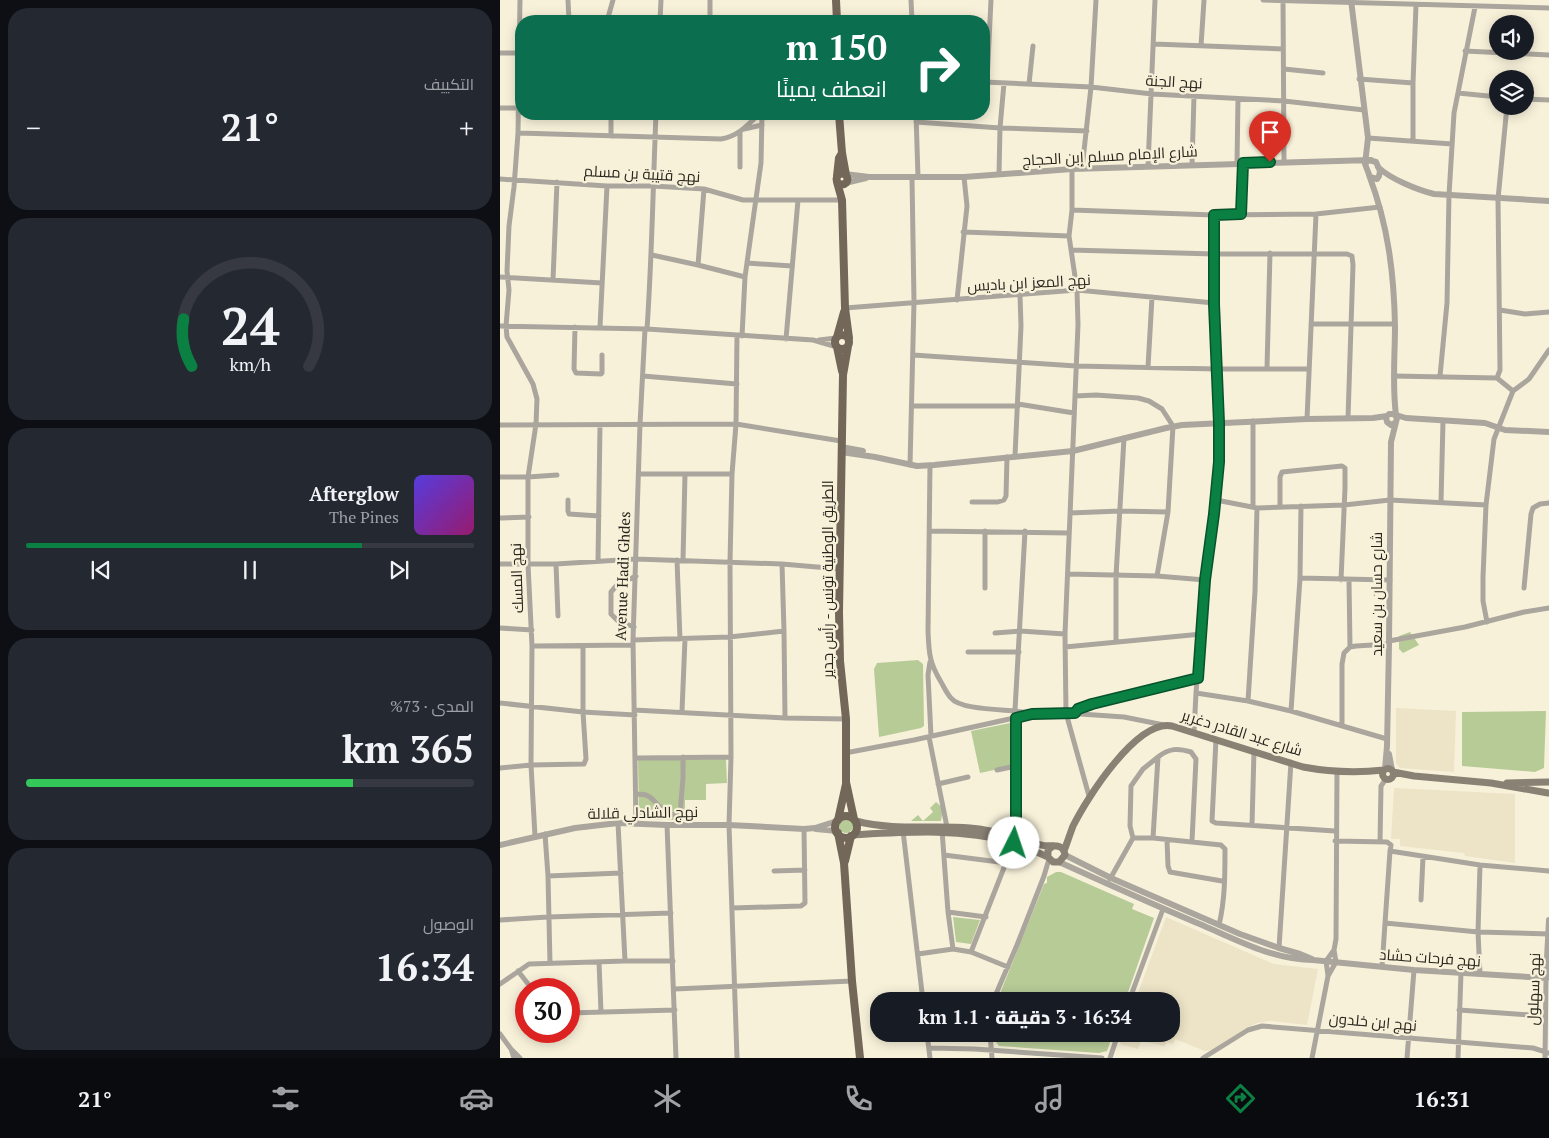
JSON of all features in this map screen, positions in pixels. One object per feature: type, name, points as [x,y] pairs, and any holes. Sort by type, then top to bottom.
[{"type":"main road","points":[[836,0],[837,15]]},
{"type":"main road","name":"الطريق الوطنية تونس - رأس جدير","points":[[839,120],[842,153],[839,158],[844,195],[842,200],[845,308],[849,342],[843,375],[840,661],[846,719],[846,782],[855,820]]},
{"type":"main road","name":"الطريق الوطنية تونس - رأس جدير","points":[[836,337],[845,308]]},
{"type":"main road","points":[[843,334],[849,342],[842,350],[835,343],[836,337],[843,334]]},
{"type":"main road","name":"الطريق الوطنية تونس - رأس جدير","points":[[837,347],[843,375]]},
{"type":"main road","name":"شارع عبد القادر دغرير","points":[[1064,853],[1073,827],[1089,796],[1117,760],[1137,740],[1147,731],[1159,726],[1167,725],[1194,732],[1303,767],[1337,772],[1388,773],[1491,783],[1549,783]]},
{"type":"main road","name":"الطريق الوطنية تونس - رأس جدير","points":[[837,821],[846,782]]},
{"type":"main road","name":"شارع عبد القادر دغرير","points":[[1491,783],[1548,794]]},
{"type":"main road","points":[[1548,794],[1547,788],[1549,783]]},
{"type":"main road","points":[[860,1058],[852,981],[844,863],[835,826],[837,821],[845,816],[850,816],[855,820],[875,825],[903,829]]},
{"type":"main road","points":[[844,863],[852,836],[857,829],[855,820]]},
{"type":"main road","name":"شارع عبد القادر دغرير","points":[[1053,860],[1048,850],[1073,827]]},
{"type":"main road","points":[[837,832],[844,837],[903,829],[979,829],[1015,840],[1039,845],[1055,845],[1062,848],[1064,853],[1053,860],[1015,840]]},
{"type":"street","points":[[520,0],[520,15]]},
{"type":"street","points":[[568,0],[568,15]]},
{"type":"street","points":[[609,15],[613,0]]},
{"type":"street","points":[[661,15],[662,0]]},
{"type":"street","points":[[710,0],[710,15]]},
{"type":"street","points":[[911,0],[912,15]]},
{"type":"street","points":[[989,15],[991,0]]},
{"type":"street","points":[[1082,169],[1091,87],[1096,0]]},
{"type":"street","points":[[1148,166],[1155,0]]},
{"type":"street","points":[[1201,46],[1204,0]]},
{"type":"street","points":[[1263,0],[1416,5],[1450,3],[1475,7],[1549,8]]},
{"type":"street","points":[[1283,0],[1284,161]]},
{"type":"street","points":[[1351,2],[1371,164]]},
{"type":"street","points":[[1413,140],[1416,5]]},
{"type":"street","points":[[1440,376],[1447,303],[1452,144],[1465,51],[1475,7]]},
{"type":"street","points":[[1154,44],[1283,50]]},
{"type":"street","points":[[1029,84],[1033,46]]},
{"type":"street","points":[[1465,51],[1549,55]]},
{"type":"street","points":[[500,53],[515,52]]},
{"type":"street","points":[[1284,69],[1323,73]]},
{"type":"street","points":[[1360,80],[1413,84]]},
{"type":"street","name":"نهج الجنة","points":[[990,82],[1091,87],[1152,94],[1284,102],[1364,110]]},
{"type":"street","points":[[1000,174],[1000,128],[1004,83]]},
{"type":"street","points":[[1458,93],[1489,96]]},
{"type":"street","points":[[1192,165],[1194,96]]},
{"type":"street","points":[[1238,99],[1241,214]]},
{"type":"street","points":[[1534,99],[1549,100]]},
{"type":"street","points":[[500,108],[515,108]]},
{"type":"street","points":[[1498,378],[1500,370],[1500,310],[1498,199],[1506,115]]},
{"type":"street","points":[[518,120],[515,180],[509,226],[509,290],[503,326],[646,329],[813,340],[836,337]]},
{"type":"street","points":[[611,120],[611,136]]},
{"type":"street","name":"Avenue Hadi Ghdes","points":[[636,824],[633,643],[640,424],[652,255],[652,186],[656,120]]},
{"type":"street","points":[[518,133],[721,138],[732,137],[755,120]]},
{"type":"street","points":[[737,1058],[729,824],[729,637],[732,474],[739,336],[761,163],[762,120]]},
{"type":"street","points":[[910,465],[916,122],[1000,128],[1087,131]]},
{"type":"street","points":[[742,131],[762,125]]},
{"type":"street","points":[[740,167],[742,131]]},
{"type":"street","points":[[1368,138],[1452,144]]},
{"type":"street","points":[[1368,138],[1371,164]]},
{"type":"street","name":"شارع اﻹمام مسلم إبن الحجاج","points":[[843,177],[964,178],[1072,169],[1352,159],[1371,164]]},
{"type":"street","points":[[1371,164],[1394,178],[1424,192],[1498,199],[1549,201]]},
{"type":"street","name":"شارع حسان بن سعيد","points":[[1371,164],[1369,175],[1378,199],[1391,258],[1395,324],[1394,400],[1396,419],[1391,442]]},
{"type":"street","name":"شارع حسان بن سعيد","points":[[1371,164],[1380,173],[1378,199]]},
{"type":"street","points":[[1072,169],[1072,210],[1069,236],[1077,290],[1078,325],[1068,533],[1065,634],[1066,713],[1089,796]]},
{"type":"street","points":[[1369,175],[1375,179],[1380,176],[1394,178]]},
{"type":"street","points":[[957,300],[967,206],[964,178]]},
{"type":"street","name":"نهج قتيبة بن مسلم","points":[[500,179],[607,186],[704,189],[743,200],[842,200]]},
{"type":"street","points":[[553,280],[556,182]]},
{"type":"street","points":[[600,327],[607,186]]},
{"type":"street","points":[[698,265],[704,189]]},
{"type":"street","points":[[786,339],[798,200]]},
{"type":"street","points":[[1072,210],[1214,215],[1316,214],[1380,207]]},
{"type":"street","points":[[1307,419],[1316,214]]},
{"type":"street","points":[[1194,732],[1205,580],[1219,462],[1214,304],[1214,215]]},
{"type":"street","points":[[963,232],[1069,236]]},
{"type":"street","points":[[1072,250],[1214,254],[1347,254],[1352,257],[1348,418]]},
{"type":"street","points":[[1267,368],[1270,254]]},
{"type":"street","points":[[652,255],[745,277]]},
{"type":"street","points":[[747,263],[792,266]]},
{"type":"street","points":[[500,278],[602,282]]},
{"type":"street","name":"نهج المعز ابن باديس","points":[[845,308],[1077,290],[1214,304]]},
{"type":"street","points":[[1015,456],[1020,361],[1020,295]]},
{"type":"street","points":[[1148,367],[1152,297]]},
{"type":"street","points":[[1500,310],[1525,314],[1549,312]]},
{"type":"street","points":[[1312,324],[1395,324]]},
{"type":"street","name":"نهج المسك","points":[[503,326],[507,337],[533,384],[537,399],[536,424],[528,477],[528,564],[532,630],[531,765],[535,836]]},
{"type":"street","points":[[575,327],[574,369],[576,373],[602,373],[602,355]]},
{"type":"street","points":[[813,340],[837,347]]},
{"type":"street","points":[[1487,622],[1483,596],[1486,505],[1494,439],[1497,427],[1513,391],[1529,379],[1549,350]]},
{"type":"street","points":[[913,355],[1076,366],[1217,369],[1308,368]]},
{"type":"street","points":[[643,376],[737,384]]},
{"type":"street","points":[[1394,376],[1498,378],[1513,391]]},
{"type":"street","points":[[1075,396],[1138,398],[1150,401],[1162,409],[1173,426],[1168,512],[1157,576]]},
{"type":"street","name":"شارع حسان بن سعيد","points":[[1388,773],[1391,442],[1387,419],[1394,400]]},
{"type":"street","points":[[912,406],[1029,405],[1041,409],[1074,413]]},
{"type":"street","points":[[1387,419],[1392,413],[1396,419]]},
{"type":"street","points":[[500,425],[736,424],[841,447],[910,465],[930,465],[1073,451],[1173,426],[1348,418],[1387,419],[1392,425],[1396,419]]},
{"type":"street","points":[[1396,419],[1406,418],[1485,424],[1521,432],[1549,432]]},
{"type":"street","points":[[1248,701],[1255,591],[1254,421]]},
{"type":"street","points":[[1441,502],[1443,421]]},
{"type":"street","points":[[598,561],[600,426]]},
{"type":"street","points":[[1116,642],[1116,576],[1124,438]]},
{"type":"street","points":[[972,502],[998,502],[1004,500],[1006,496],[1007,457]]},
{"type":"street","points":[[930,465],[928,631],[930,736],[944,829],[948,912],[954,949]]},
{"type":"street","points":[[1280,508],[1280,477],[1282,472],[1342,466],[1345,468],[1341,580]]},
{"type":"street","points":[[638,474],[732,474]]},
{"type":"street","points":[[682,711],[680,560],[685,474]]},
{"type":"street","points":[[500,477],[557,475]]},
{"type":"street","points":[[568,500],[568,511],[570,514],[599,516]]},
{"type":"street","points":[[1216,500],[1255,508],[1344,505],[1390,500],[1486,505]]},
{"type":"street","points":[[1524,588],[1531,514],[1533,508],[1540,504],[1549,503]]},
{"type":"street","points":[[1291,711],[1300,578],[1302,506]]},
{"type":"street","points":[[1070,513],[1168,512]]},
{"type":"street","points":[[500,518],[529,517]]},
{"type":"street","points":[[930,531],[1068,533]]},
{"type":"street","points":[[985,531],[985,588]]},
{"type":"street","points":[[1015,710],[1025,531]]},
{"type":"street","points":[[500,564],[556,564],[636,559],[782,564],[840,569]]},
{"type":"street","points":[[556,564],[558,616]]},
{"type":"street","points":[[782,564],[785,718]]},
{"type":"street","points":[[1068,574],[1157,576],[1205,580]]},
{"type":"street","points":[[634,627],[618,621],[611,614],[611,592],[617,585],[636,576]]},
{"type":"street","points":[[1300,578],[1390,580]]},
{"type":"street","points":[[1349,580],[1350,648]]},
{"type":"street","points":[[1342,726],[1342,659],[1344,653],[1350,648],[1390,643],[1549,608]]},
{"type":"street","points":[[500,628],[532,630]]},
{"type":"street","points":[[532,646],[583,646],[729,637],[784,631]]},
{"type":"street","points":[[994,633],[1020,631],[1065,634]]},
{"type":"street","points":[[1065,647],[1202,634]]},
{"type":"street","points":[[500,768],[531,765],[584,764],[586,759],[583,712],[583,646]]},
{"type":"street","points":[[968,652],[1019,652]]},
{"type":"street","points":[[930,660],[951,699],[959,704],[975,708],[1015,710],[1032,714]]},
{"type":"street","points":[[1075,713],[1078,709],[1092,704],[1198,678]]},
{"type":"street","points":[[1196,693],[1248,701],[1291,711],[1387,742]]},
{"type":"street","points":[[500,703],[583,712],[634,713],[682,711],[785,718],[846,719]]},
{"type":"street","points":[[845,753],[1032,714],[1075,713],[1124,717],[1167,725]]},
{"type":"street","points":[[972,952],[1015,840],[1016,718]]},
{"type":"street","points":[[1216,740],[1211,819],[1216,823],[1335,831]]},
{"type":"street","points":[[1109,881],[1133,838],[1130,826],[1131,786],[1143,769],[1167,751],[1176,749],[1192,752],[1196,758],[1192,841]]},
{"type":"street","points":[[1252,826],[1254,751]]},
{"type":"street","points":[[636,758],[730,757]]},
{"type":"street","points":[[1153,838],[1158,757]]},
{"type":"street","points":[[636,794],[649,796],[657,806],[668,813],[680,814],[683,758]]},
{"type":"street","points":[[1278,948],[1288,828],[1291,762]]},
{"type":"street","points":[[997,770],[1016,766]]},
{"type":"street","points":[[1312,1058],[1328,976],[1336,962],[1334,950],[1336,939],[1335,831],[1337,772]]},
{"type":"street","points":[[1380,842],[1382,786],[1388,773]]},
{"type":"street","points":[[938,784],[968,777]]},
{"type":"street","points":[[815,828],[837,821]]},
{"type":"street","points":[[618,823],[625,961]]},
{"type":"street","name":"نهج الشادلي قلالة","points":[[500,846],[535,836],[575,828],[618,823],[667,825],[729,824],[804,829],[815,828]]},
{"type":"street","points":[[667,825],[675,989],[676,1058]]},
{"type":"street","points":[[815,828],[837,832]]},
{"type":"street","points":[[732,908],[803,905],[806,901],[804,829]]},
{"type":"street","points":[[903,829],[922,992]]},
{"type":"street","points":[[545,834],[550,963]]},
{"type":"street","points":[[1133,838],[1192,841],[1225,847],[1224,900],[1219,925]]},
{"type":"street","points":[[1168,840],[1168,866],[1170,872],[1222,881]]},
{"type":"street","points":[[1335,841],[1380,842],[1391,845],[1382,967]]},
{"type":"street","points":[[1390,851],[1480,865],[1549,871]]},
{"type":"street","points":[[1064,853],[1109,881]]},
{"type":"street","points":[[944,855],[1007,863]]},
{"type":"street","points":[[1421,900],[1423,857]]},
{"type":"street","points":[[997,992],[1044,876],[1053,860],[1313,960]]},
{"type":"street","points":[[1480,865],[1478,932],[1480,974]]},
{"type":"street","points":[[774,871],[805,870]]},
{"type":"street","points":[[548,876],[621,873]]},
{"type":"street","name":"نهج فرحات حشاد","points":[[1109,881],[1163,909],[1239,941],[1277,955],[1299,960],[1414,970],[1548,978]]},
{"type":"street","points":[[1132,992],[1163,909]]},
{"type":"street","points":[[948,912],[986,917]]},
{"type":"street","points":[[500,920],[671,913]]},
{"type":"street","name":"نهج سهلول","points":[[1546,1055],[1547,1024],[1545,1016],[1549,920]]},
{"type":"street","points":[[1385,923],[1478,932],[1549,934]]},
{"type":"street","points":[[918,954],[954,949],[972,952],[1008,967]]},
{"type":"street","points":[[1328,976],[1326,961],[1334,950]]},
{"type":"street","points":[[500,984],[526,965],[673,961]]},
{"type":"street","points":[[599,962],[601,1012]]},
{"type":"street","points":[[1407,1058],[1414,970]]},
{"type":"street","points":[[518,971],[523,978]]},
{"type":"street","points":[[1458,1058],[1460,973]]},
{"type":"street","points":[[675,989],[852,981]]},
{"type":"street","points":[[580,1013],[675,1010]]},
{"type":"street","points":[[1460,1010],[1545,1016]]},
{"type":"street","name":"نهج ابن خلدون","points":[[1203,1058],[1258,1026],[1533,1048],[1546,1055]]},
{"type":"street","points":[[500,1034],[520,1058]]},
{"type":"street","points":[[928,1042],[930,1058]]},
{"type":"street","points":[[991,1042],[992,1058]]},
{"type":"street","points":[[1110,1058],[1115,1042]]},
{"type":"street","points":[[929,1048],[992,1050],[1102,1058]]},
{"type":"street","points":[[511,1049],[514,1058]]},
{"type":"shaded area","points":[[1396,708],[1456,711],[1454,772],[1400,768],[1396,763]]},
{"type":"shaded area","points":[[1394,788],[1515,794],[1515,863],[1465,856],[1464,853],[1400,846],[1400,839],[1391,839]]},
{"type":"shaded area","points":[[1166,917],[1274,964],[1318,969],[1307,1025],[1271,1021],[1257,1023],[1213,1050],[1205,1051],[1180,1041],[1180,992],[1138,992]]},
{"type":"shaded area","points":[[1121,1042],[1141,1042],[1138,1049],[1120,1044]]},
{"type":"shaded area","points":[[1146,1042],[1167,1042],[1164,1046]]},
{"type":"green space","points":[[1410,632],[1419,645],[1403,653],[1399,649],[1399,636]]},
{"type":"green space","points":[[918,660],[923,664],[924,726],[879,737],[874,669],[877,663]]},
{"type":"green space","points":[[1546,711],[1544,768],[1535,772],[1462,766],[1462,712]]},
{"type":"green space","points":[[1010,723],[1013,726],[1013,766],[980,773],[971,731]]},
{"type":"green space","points":[[638,759],[726,759],[727,783],[706,784],[706,800],[685,800],[685,820],[639,820]]},
{"type":"green space","points":[[936,802],[943,808],[941,821],[923,821],[933,812],[930,808]]},
{"type":"green space","points":[[918,815],[923,821],[911,821]]},
{"type":"green space","points":[[843,819],[849,819],[853,826],[849,833],[843,833],[839,829],[839,823]]},
{"type":"green space","points":[[1056,872],[1061,872],[1134,904],[1132,909],[1154,918],[1128,992],[1001,992],[1044,884],[1047,883],[1047,877]]},
{"type":"green space","points":[[953,917],[980,920],[971,944],[956,942]]},
{"type":"green space","points":[[996,1042],[1110,1042],[1107,1051],[1099,1053],[999,1046]]},
{"type":"route","points":[[1014,843],[1016,837],[1016,718],[1032,714],[1075,713],[1078,709],[1092,704],[1198,678],[1205,580],[1219,462],[1214,304],[1214,215],[1241,214],[1243,163],[1270,162]]}]
